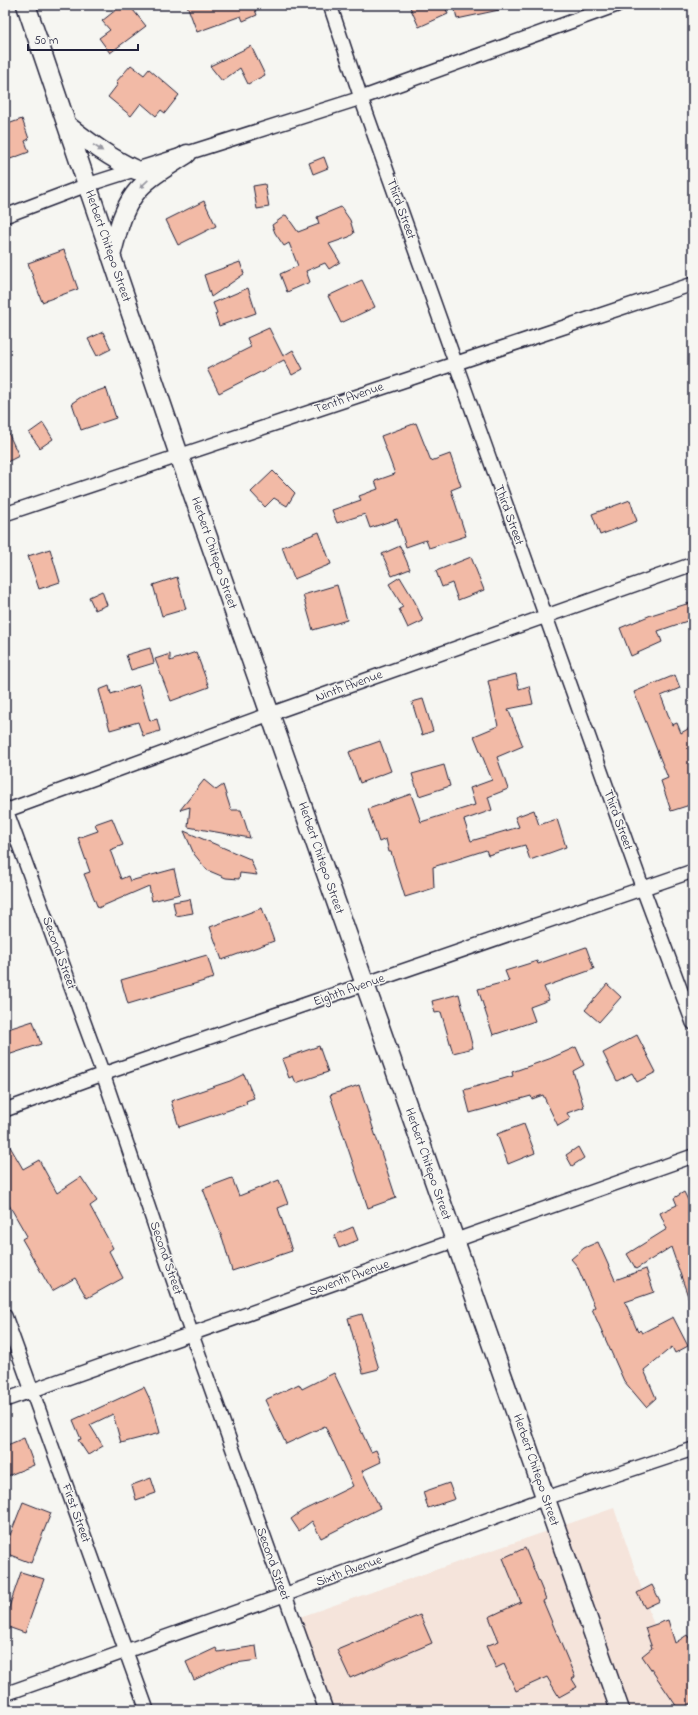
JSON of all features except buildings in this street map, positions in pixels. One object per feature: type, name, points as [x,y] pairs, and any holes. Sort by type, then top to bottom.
[{"type":"main road","name":"Herbert Chitepo Street","points":[[26,5],[179,455],[620,1710]]},
{"type":"main road","points":[[67,125],[92,145],[136,170]]},
{"type":"main road","points":[[111,256],[122,218],[134,195],[146,181],[187,154]]},
{"type":"street","name":"Third Street","points":[[330,5],[361,98],[455,363],[643,889],[693,1023]]},
{"type":"street","points":[[5,216],[87,185],[361,98],[613,6]]},
{"type":"street","name":"Tenth Avenue","points":[[5,514],[693,284]]},
{"type":"street","name":"Ninth Avenue","points":[[5,810],[693,564]]},
{"type":"street","name":"Second Street","points":[[5,810],[103,1074],[192,1335],[326,1710]]},
{"type":"street","name":"Eighth Avenue","points":[[5,1110],[103,1074],[693,871]]},
{"type":"street","name":"Seventh Avenue","points":[[5,1400],[192,1335],[693,1156]]},
{"type":"street","name":"First Street","points":[[5,1316],[147,1710]]},
{"type":"street","name":"Sixth Avenue","points":[[5,1694],[284,1595],[546,1498],[693,1449]]},
{"type":"shaded area","points":[[614,1508],[683,1710],[327,1710],[294,1619]]}]
